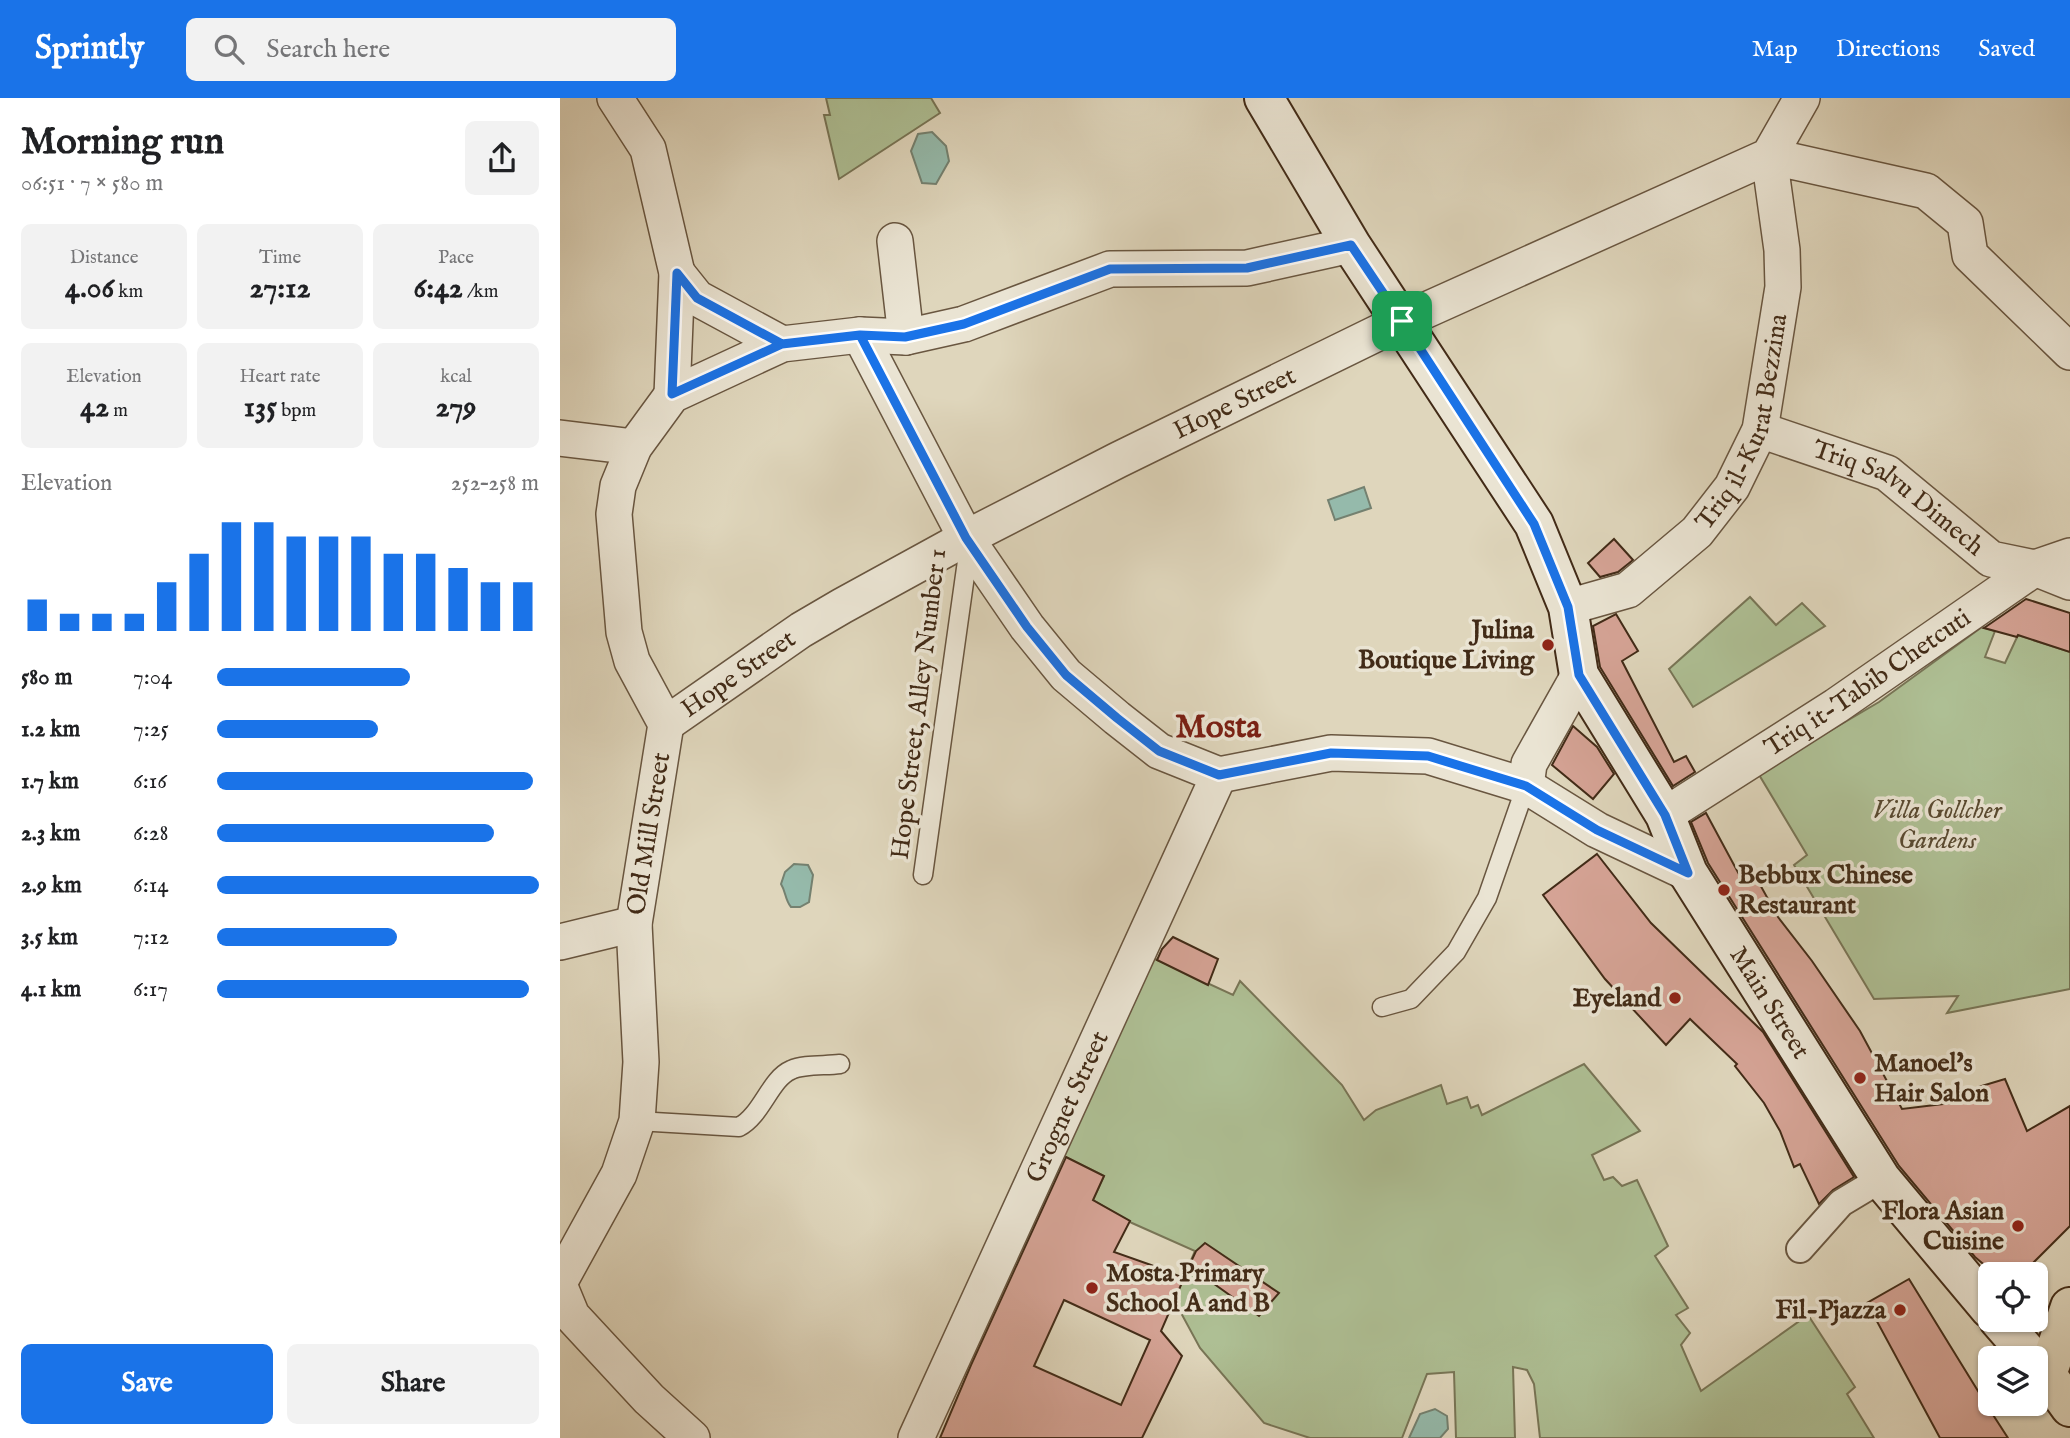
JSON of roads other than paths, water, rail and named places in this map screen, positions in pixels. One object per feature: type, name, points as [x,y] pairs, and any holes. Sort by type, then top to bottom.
[{"type":"main road","name":"Main Street","points":[[1264,98],[1351,245],[1534,524],[1568,607],[1579,675],[1665,815],[1688,873],[1881,1179],[1978,1295]]},
{"type":"main road","points":[[2048,1365],[2070,1307]]},
{"type":"main road","points":[[2010,1332],[2023,1346]]},
{"type":"main road","points":[[2048,1373],[2070,1407]]},
{"type":"street","points":[[615,98],[648,149],[677,273],[672,394],[782,344],[860,335],[905,337],[964,324],[1110,269],[1247,268],[1351,245]]},
{"type":"street","points":[[1802,98],[1769,156],[1926,191],[1965,223],[1970,255],[2070,352]]},
{"type":"street","name":"Hope Street","points":[[666,724],[802,630],[966,538],[1118,460],[1402,321],[1769,156]]},
{"type":"street","name":"Triq il-Kurat Bezzina","points":[[1568,607],[1628,590],[1697,531],[1732,488],[1760,430],[1783,287],[1782,250],[1769,156]]},
{"type":"street","points":[[895,241],[905,337]]},
{"type":"street","points":[[677,273],[697,298],[782,344]]},
{"type":"street","points":[[860,335],[966,538],[1027,627],[1066,675],[1159,751],[1219,775],[1331,753],[1428,756],[1526,786],[1597,830],[1688,873]]},
{"type":"street","name":"Old Mill Street","points":[[560,1281],[619,1174],[637,1121],[641,1062],[634,924],[666,724],[632,661],[624,632],[614,514],[618,486],[634,447],[672,394]]},
{"type":"street","name":"Triq Salvu Dimech","points":[[1760,430],[1887,473],[1991,559],[2035,568],[2070,582]]},
{"type":"street","points":[[560,438],[634,447]]},
{"type":"street","name":"Triq it-Tabib Chetcuti","points":[[1665,815],[1836,706],[2035,568],[2070,556]]},
{"type":"street","points":[[1526,786],[1529,765],[1579,675]]},
{"type":"street","name":"Grognet Street","points":[[916,1438],[1219,775]]},
{"type":"street","points":[[560,942],[634,924]]},
{"type":"street","points":[[1800,1249],[1841,1203],[1881,1179]]},
{"type":"street","points":[[560,1287],[572,1316],[649,1399],[692,1438]]},
{"type":"lane","name":"Hope Street, Alley Number 1","points":[[923,875],[968,554],[966,538]]},
{"type":"lane","points":[[1382,1007],[1411,999],[1456,952],[1487,898],[1526,786]]},
{"type":"lane","points":[[637,1121],[739,1127],[752,1117],[780,1079],[791,1070],[840,1064]]},
{"type":"place","name":"Julina Boutique Living","points":[[1548,645]]},
{"type":"place","name":"Bebbux Chinese Restaurant","points":[[1724,890]]},
{"type":"place","name":"Eyeland","points":[[1675,998]]},
{"type":"place","name":"Manoel's Hair Salon","points":[[1860,1078]]},
{"type":"place","name":"Flora Asian Cuisine","points":[[2018,1226]]},
{"type":"place","name":"Mosta Primary School A and B","points":[[1092,1288]]},
{"type":"place","name":"Fil-Pjazza","points":[[1900,1310]]},
{"type":"district","name":"Mosta","points":[[1218,728]]},
{"type":"park label","name":"Villa Gollcher Gardens","points":[[1937,825]]}]
